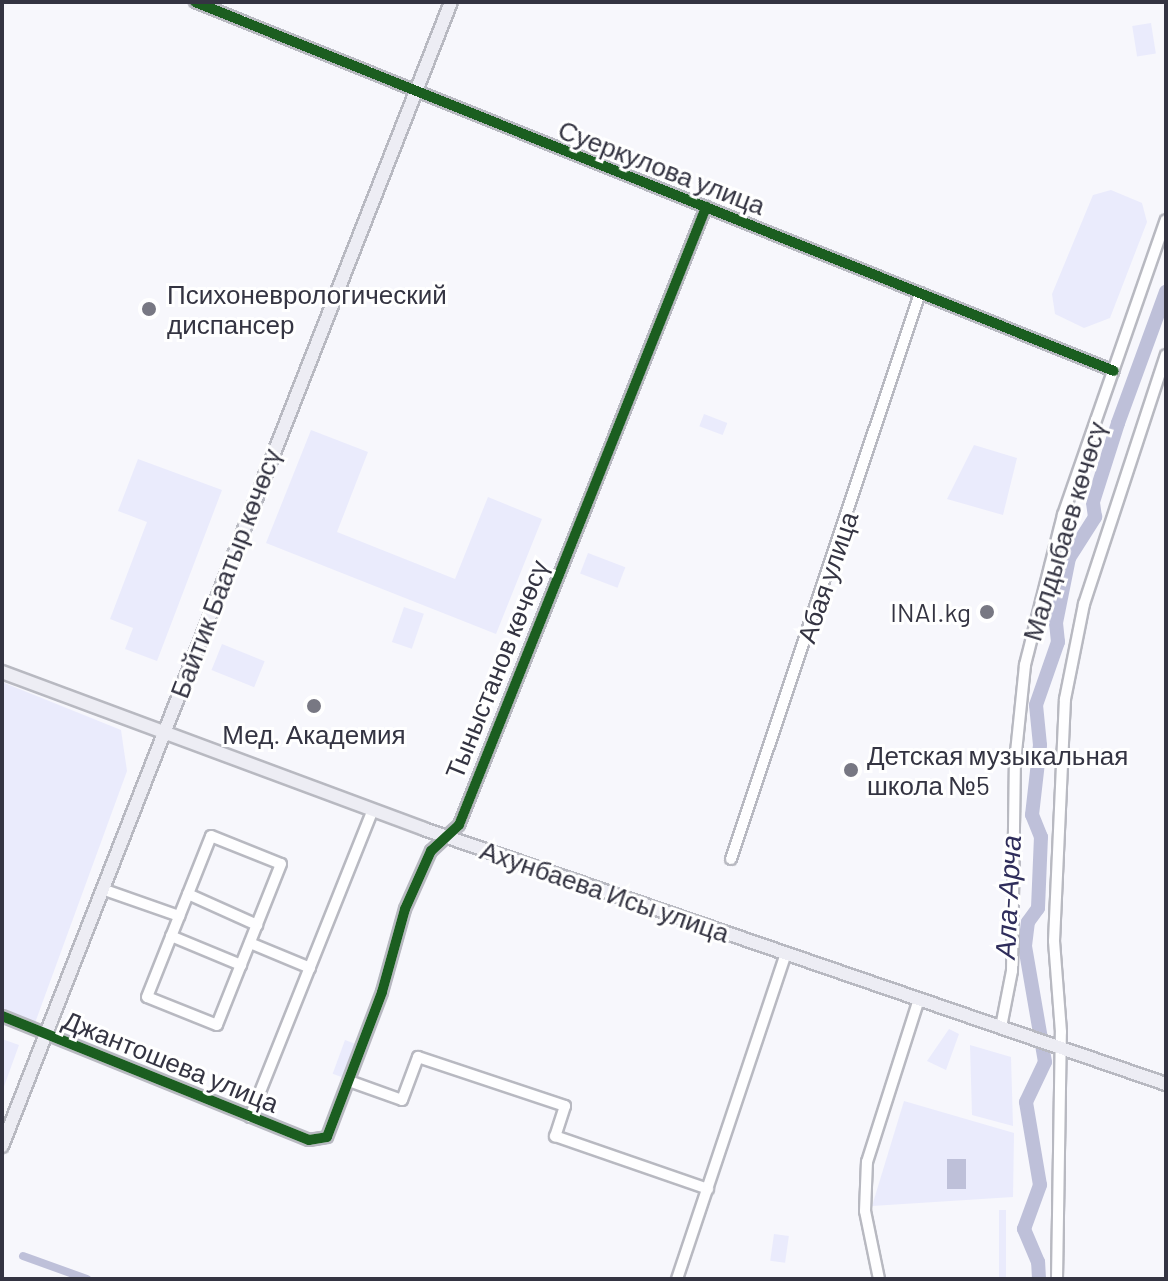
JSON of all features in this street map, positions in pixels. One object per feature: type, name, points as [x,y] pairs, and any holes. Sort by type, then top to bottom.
[{"type":"main road","name":"Байтик Баатыр көчөсү","points":[[2,1146],[451,2]]},
{"type":"main road","name":"Ахунбаева Исы улица","points":[[2,672],[448,837],[1166,1084]]},
{"type":"street","name":"Суеркулова улица","points":[[195,2],[414,94],[1114,371]]},
{"type":"street","name":"Тыныстанов көчөсү","points":[[324,1139],[349,1081],[405,909],[431,851],[459,825],[706,207]]},
{"type":"street","name":"Малдыбаев көчөсү","points":[[1001,1027],[1013,946],[1015,762],[1023,673],[1054,545],[1166,220]]},
{"type":"street","name":"Абая улица","points":[[731,859],[920,293]]},
{"type":"street","name":"Малдыбаев көчөсү","points":[[1057,1279],[1054,941],[1065,699],[1084,604],[1166,355]]},
{"type":"street","points":[[250,1117],[373,810]]},
{"type":"street","points":[[211,836],[281,864],[217,1025],[147,997],[188,894],[211,836]]},
{"type":"street","points":[[102,889],[179,916]]},
{"type":"street","points":[[188,894],[257,925]]},
{"type":"street","points":[[171,936],[241,965]]},
{"type":"street","points":[[250,943],[310,968]]},
{"type":"street","points":[[677,1279],[786,953]]},
{"type":"street","points":[[879,1279],[865,1211],[867,1162],[919,999]]},
{"type":"street","name":"Джантошева улица","points":[[2,1016],[309,1140],[324,1139]]},
{"type":"street","points":[[349,1081],[402,1100],[418,1057],[565,1106],[555,1136],[708,1189]]},
{"type":"shaded area","points":[[1151,23],[1156,54],[1137,57],[1132,26]]},
{"type":"shaded area","points":[[1111,190],[1142,203],[1147,222],[1110,318],[1084,328],[1055,314],[1052,294],[1093,195]]},
{"type":"shaded area","points":[[704,414],[727,423],[723,435],[699,426]]},
{"type":"shaded area","points":[[311,430],[368,452],[337,532],[455,579],[488,497],[542,519],[496,634],[266,543]]},
{"type":"shaded area","points":[[974,445],[1017,458],[1003,515],[947,499]]},
{"type":"shaded area","points":[[138,459],[222,490],[157,661],[125,649],[133,628],[110,619],[147,522],[118,511]]},
{"type":"shaded area","points":[[588,553],[625,567],[617,588],[580,574]]},
{"type":"shaded area","points":[[404,607],[424,614],[412,649],[392,642]]},
{"type":"shaded area","points":[[222,644],[265,661],[254,687],[212,670]]},
{"type":"shaded area","points":[[2,682],[121,730],[127,771],[35,1023],[2,1011]]},
{"type":"shaded area","points":[[949,1029],[959,1034],[946,1070],[927,1061]]},
{"type":"shaded area","points":[[2,1039],[19,1045],[2,1092]]},
{"type":"shaded area","points":[[345,1040],[359,1045],[347,1079],[333,1074]]},
{"type":"shaded area","points":[[970,1045],[1011,1057],[1013,1126],[972,1115]]},
{"type":"shaded area","points":[[904,1101],[1014,1133],[1013,1197],[872,1206]]},
{"type":"shaded area","points":[[947,1159],[966,1159],[966,1189],[947,1189]]},
{"type":"shaded area","points":[[999,1210],[1006,1210],[1006,1279],[999,1279]]},
{"type":"shaded area","points":[[774,1234],[789,1236],[785,1263],[770,1261]]},
{"type":"waterway","name":"Ала-Арча","points":[[1039,1279],[1038,1262],[1024,1229],[1040,1185],[1026,1102],[1045,1062],[1025,946],[1028,922],[1038,908],[1041,837],[1032,815],[1040,745],[1036,705],[1058,642],[1056,623],[1069,558],[1095,517],[1093,502],[1166,292]]},
{"type":"waterway","points":[[23,1256],[87,1279]]},
{"type":"cycle path","points":[[195,2],[1114,371]]},
{"type":"cycle path","points":[[2,1016],[309,1140],[327,1137],[382,992],[405,909],[431,851],[459,825],[706,207]]},
{"type":"place","name":"Психоневрологический диспансер","points":[[149,309]]},
{"type":"place","name":"INAI.kg","points":[[987,612]]},
{"type":"place","name":"Мед. Академия","points":[[314,706]]},
{"type":"place","name":"Детская музыкальная школа №5","points":[[851,770]]}]
